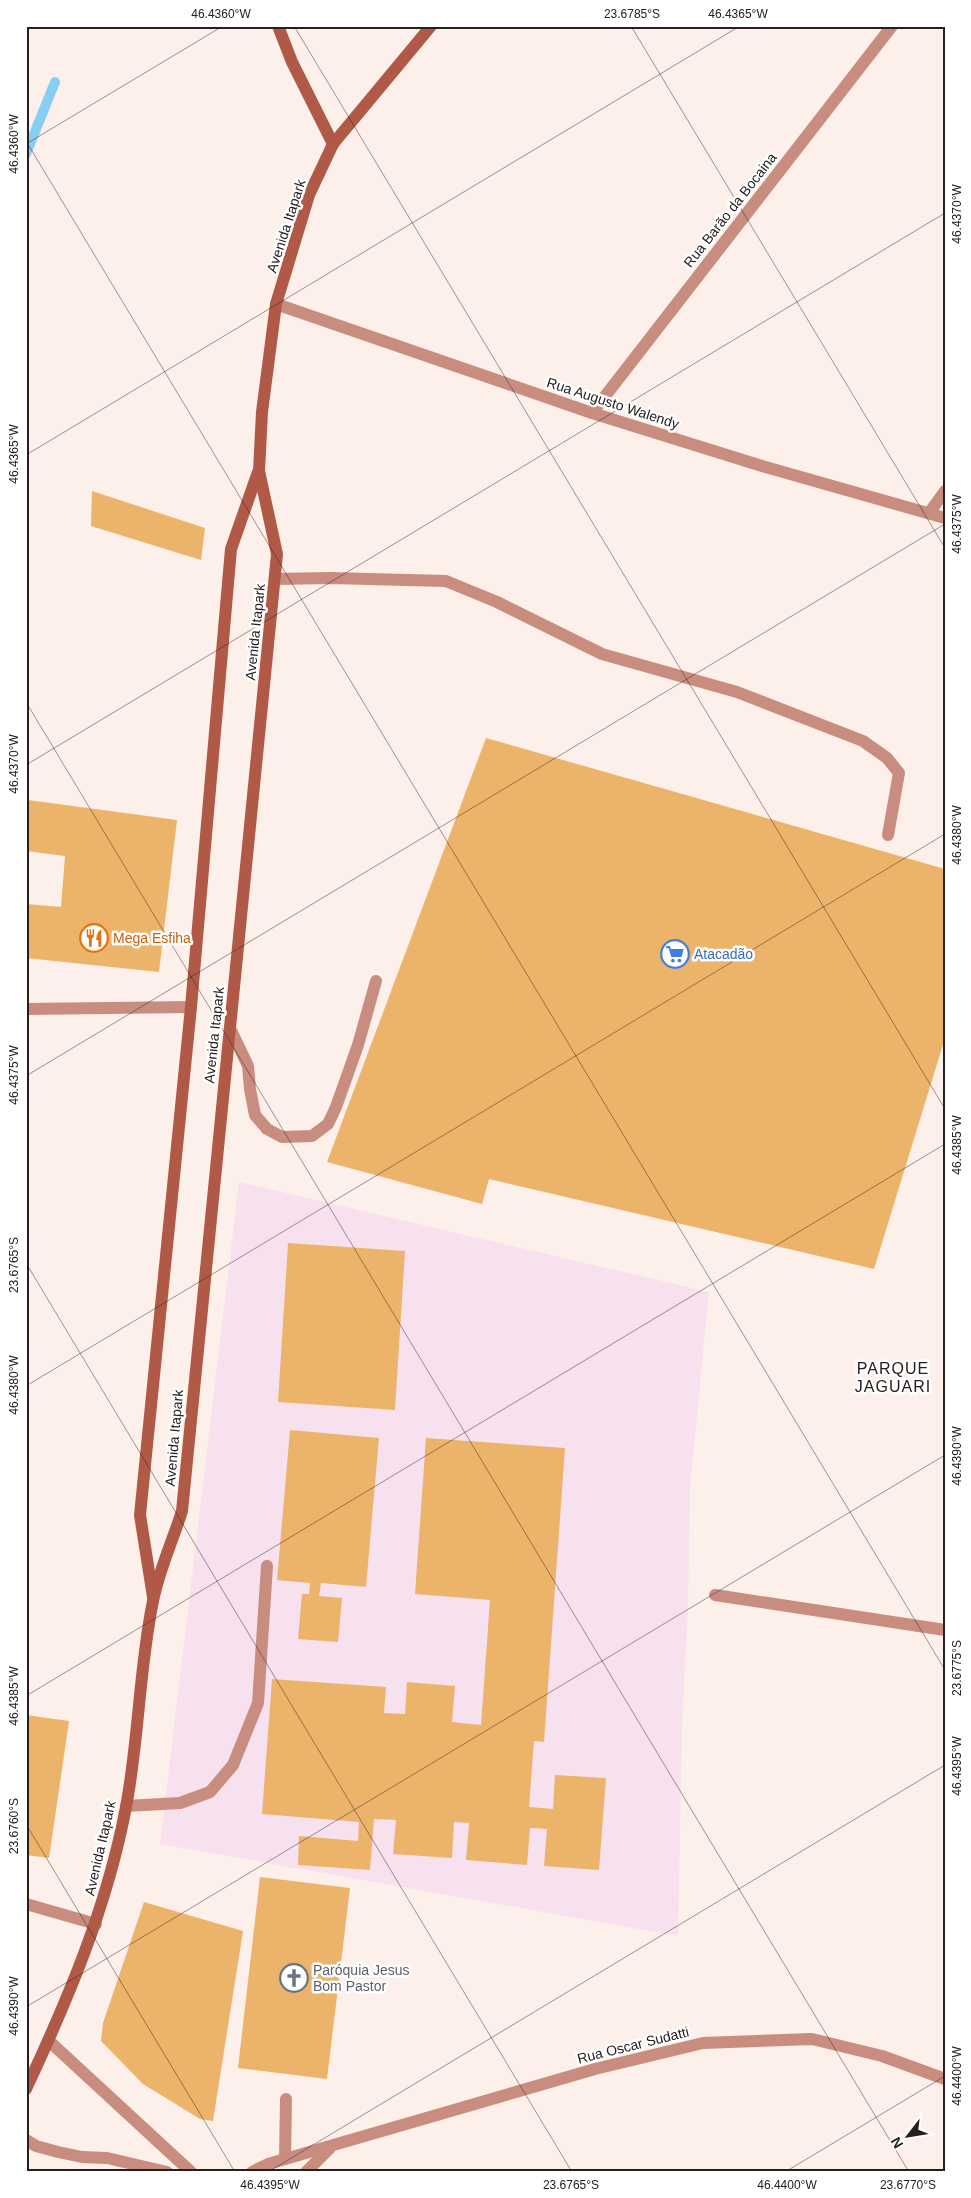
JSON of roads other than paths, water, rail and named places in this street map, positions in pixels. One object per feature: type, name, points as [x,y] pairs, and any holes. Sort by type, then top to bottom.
[{"type":"main road","points":[[278,26],[292,62],[333,144]]},
{"type":"main road","name":"Avenida Itapark","points":[[26,2089],[49,2041],[96,1924],[114,1859],[126,1806],[153,1600],[182,1511],[277,554],[259,471],[262,412],[276,304],[309,195],[333,144],[431,26]]},
{"type":"main road","name":"Avenida Itapark","points":[[153,1600],[140,1515],[191,1007],[231,549],[259,471]]},
{"type":"street","name":"Rua Barão da Bocaina","points":[[592,412],[892,26]]},
{"type":"street","name":"Rua Augusto Walendy","points":[[276,304],[592,412],[762,466],[945,518]]},
{"type":"street","points":[[929,513],[945,491]]},
{"type":"street","points":[[275,579],[330,578],[446,582],[497,602],[602,654],[738,692],[863,742],[887,758],[899,773],[888,835]]},
{"type":"street","points":[[230,1028],[248,1066],[255,1115],[267,1129],[282,1137],[312,1136],[328,1124],[336,1107],[358,1045],[376,981]]},
{"type":"street","points":[[26,1009],[191,1007]]},
{"type":"street","points":[[126,1806],[180,1803],[210,1792],[233,1765],[258,1703],[267,1566]]},
{"type":"street","points":[[715,1595],[945,1630]]},
{"type":"street","points":[[26,1904],[96,1924]]},
{"type":"street","name":"Rua Oscar Sudatti","points":[[252,2172],[268,2164],[595,2069],[703,2043],[812,2039],[882,2056],[945,2079]]},
{"type":"street","points":[[49,2041],[191,2172]]},
{"type":"street","points":[[285,2159],[286,2099]]},
{"type":"street","points":[[26,2140],[36,2146],[58,2152],[82,2157],[106,2158],[167,2172]]},
{"type":"street","name":"Rua Oscar Sudatti","points":[[306,2172],[332,2146]]},
{"type":"waterway","points":[[26,154],[55,82]]},
{"type":"place","name":"Mega Esfiha","points":[[94,938]]},
{"type":"place","name":"Atacadão","points":[[675,954]]},
{"type":"place","name":"Paróquia Jesus Bom Pastor","points":[[294,1978]]},
{"type":"district","name":"PARQUE JAGUARI","points":[[893,1377]]}]
